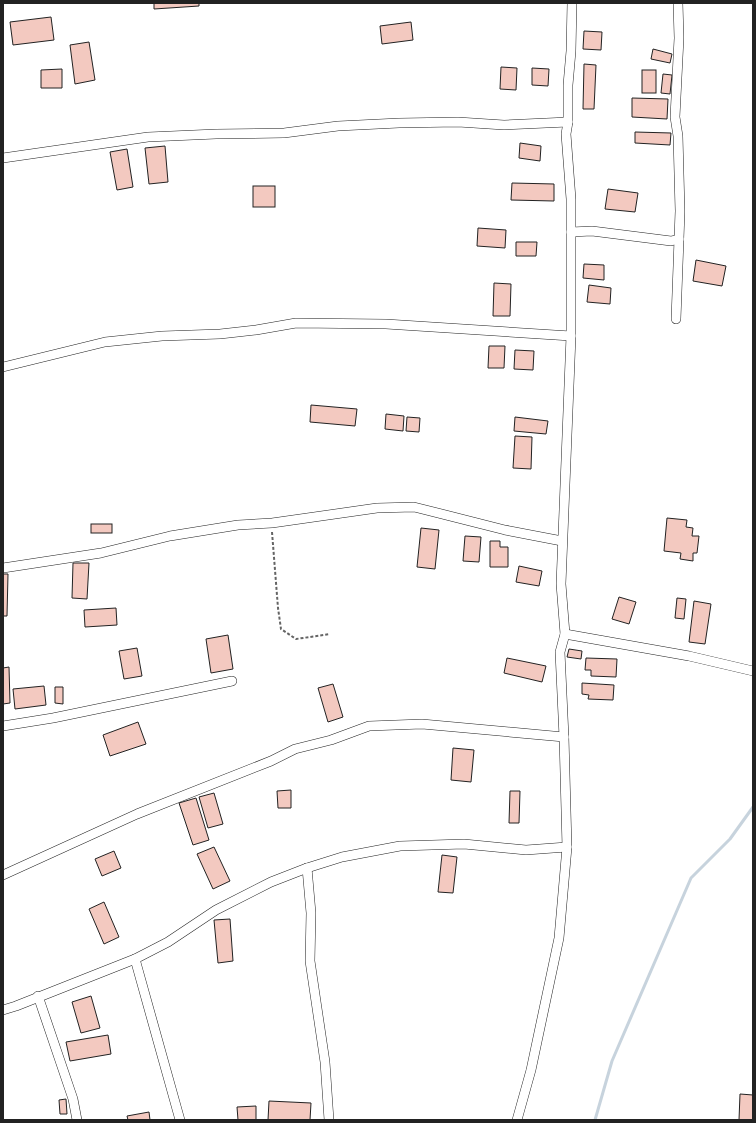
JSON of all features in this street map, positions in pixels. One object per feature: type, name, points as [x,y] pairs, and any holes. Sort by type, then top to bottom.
[{"type":"street","points":[[517,1120],[531,1070],[560,938],[566,847],[564,738],[560,652],[565,634],[561,584],[570,336],[571,199],[566,134],[568,122],[568,85],[571,52],[572,3]]},
{"type":"street","points":[[676,319],[680,211],[678,136],[675,117],[679,38],[678,3]]},
{"type":"street","points":[[3,158],[148,137],[284,133],[338,126],[399,123],[458,122],[504,125],[568,122]]},
{"type":"street","points":[[571,232],[592,231],[614,235],[671,241],[679,239]]},
{"type":"street","points":[[3,367],[105,342],[162,336],[220,334],[296,323],[386,324],[570,336]]},
{"type":"street","points":[[3,568],[101,553],[170,536],[238,525],[272,523],[377,508],[414,507],[504,530],[562,540]]},
{"type":"street","points":[[565,634],[689,656],[753,671]]},
{"type":"street","points":[[3,726],[53,718],[232,681]]},
{"type":"street","points":[[3,875],[137,814],[270,761],[295,749],[331,740],[369,726],[422,724],[564,738]]},
{"type":"street","points":[[3,1010],[135,959],[168,942],[216,910],[271,882],[342,856],[400,846],[464,844],[526,850],[566,847]]},
{"type":"street","points":[[307,868],[311,913],[310,961],[325,1062],[329,1120]]},
{"type":"street","points":[[135,959],[180,1120]]},
{"type":"street","points":[[38,996],[73,1099],[77,1120]]},
{"type":"path","points":[[272,523],[278,608],[281,629],[296,638],[330,634]]},
{"type":"building","points":[[154,3],[199,3],[199,6],[154,9]]},
{"type":"building","points":[[51,17],[54,40],[13,45],[10,22]]},
{"type":"building","points":[[411,22],[413,40],[382,44],[380,26]]},
{"type":"building","points":[[584,31],[602,32],[601,50],[583,49]]},
{"type":"building","points":[[89,42],[95,80],[75,84],[70,45]]},
{"type":"building","points":[[653,49],[672,54],[670,63],[651,59]]},
{"type":"building","points":[[584,64],[596,65],[594,109],[583,109]]},
{"type":"building","points":[[501,67],[517,68],[516,90],[500,89]]},
{"type":"building","points":[[532,68],[549,69],[548,86],[532,85]]},
{"type":"building","points":[[62,69],[62,88],[41,88],[41,70]]},
{"type":"building","points":[[642,70],[656,70],[656,93],[642,93]]},
{"type":"building","points":[[663,74],[672,75],[670,94],[661,93]]},
{"type":"building","points":[[632,98],[668,99],[667,119],[632,117]]},
{"type":"building","points":[[635,132],[671,133],[670,145],[635,143]]},
{"type":"building","points":[[520,143],[541,146],[540,161],[519,158]]},
{"type":"building","points":[[165,146],[168,182],[149,184],[145,148]]},
{"type":"building","points":[[127,149],[133,187],[117,190],[110,152]]},
{"type":"building","points":[[512,183],[554,184],[554,201],[511,200]]},
{"type":"building","points":[[253,186],[275,186],[275,207],[253,207]]},
{"type":"building","points":[[608,189],[638,193],[635,212],[605,209]]},
{"type":"building","points":[[478,228],[506,230],[505,248],[477,246]]},
{"type":"building","points":[[516,242],[537,242],[536,256],[516,256]]},
{"type":"building","points":[[696,260],[726,266],[722,286],[693,281]]},
{"type":"building","points":[[584,264],[604,265],[604,280],[583,278]]},
{"type":"building","points":[[494,283],[511,284],[510,316],[493,316]]},
{"type":"building","points":[[589,285],[611,288],[610,304],[587,302]]},
{"type":"building","points":[[489,346],[505,346],[504,368],[488,368]]},
{"type":"building","points":[[515,350],[534,351],[533,370],[514,369]]},
{"type":"building","points":[[311,405],[357,409],[355,426],[310,422]]},
{"type":"building","points":[[386,414],[404,416],[403,431],[385,429]]},
{"type":"building","points":[[407,417],[420,418],[419,432],[406,431]]},
{"type":"building","points":[[515,417],[548,421],[546,434],[514,431]]},
{"type":"building","points":[[515,436],[532,437],[531,469],[513,468]]},
{"type":"building","points":[[667,518],[687,520],[686,527],[693,528],[692,536],[699,536],[697,553],[693,553],[693,561],[680,559],[681,553],[664,551]]},
{"type":"building","points":[[91,524],[112,524],[112,533],[91,533]]},
{"type":"building","points":[[421,528],[439,530],[435,569],[417,567]]},
{"type":"building","points":[[465,536],[481,537],[479,562],[463,561]]},
{"type":"building","points":[[490,541],[500,541],[500,547],[508,547],[508,567],[490,567]]},
{"type":"building","points":[[73,563],[89,563],[87,599],[72,598]]},
{"type":"building","points":[[519,566],[542,571],[539,586],[516,582]]},
{"type":"building","points":[[3,574],[8,574],[7,616],[3,616]]},
{"type":"building","points":[[619,597],[636,602],[629,624],[612,619]]},
{"type":"building","points":[[677,598],[686,599],[684,619],[675,618]]},
{"type":"building","points":[[694,601],[711,604],[705,644],[689,642]]},
{"type":"building","points":[[116,608],[117,625],[85,627],[84,610]]},
{"type":"building","points":[[228,635],[233,669],[211,673],[206,639]]},
{"type":"building","points":[[137,648],[142,676],[124,679],[119,651]]},
{"type":"building","points":[[569,649],[582,651],[581,659],[567,657]]},
{"type":"building","points":[[507,658],[546,666],[542,682],[504,673]]},
{"type":"building","points":[[586,658],[617,659],[616,677],[591,676],[591,670],[585,670]]},
{"type":"building","points":[[9,667],[10,703],[3,704],[3,668]]},
{"type":"building","points":[[582,683],[614,685],[613,700],[588,699],[589,695],[582,694]]},
{"type":"building","points":[[333,684],[343,717],[328,722],[318,688]]},
{"type":"building","points":[[44,686],[46,705],[15,709],[13,689]]},
{"type":"building","points":[[55,687],[63,687],[63,704],[55,703]]},
{"type":"building","points":[[138,722],[146,744],[110,756],[103,735]]},
{"type":"building","points":[[453,748],[474,750],[471,782],[451,780]]},
{"type":"building","points":[[291,790],[291,808],[278,808],[277,791]]},
{"type":"building","points":[[510,791],[520,791],[519,823],[509,823]]},
{"type":"building","points":[[214,793],[223,824],[208,828],[199,797]]},
{"type":"building","points":[[196,798],[209,840],[193,845],[179,803]]},
{"type":"building","points":[[214,847],[230,881],[213,889],[197,854]]},
{"type":"building","points":[[114,851],[121,868],[102,876],[95,859]]},
{"type":"building","points":[[442,855],[457,857],[453,893],[438,892]]},
{"type":"building","points":[[104,902],[119,937],[104,944],[89,909]]},
{"type":"building","points":[[230,919],[233,961],[218,963],[214,920]]},
{"type":"building","points":[[91,996],[100,1028],[81,1033],[72,1002]]},
{"type":"building","points":[[108,1035],[111,1054],[70,1061],[66,1042]]},
{"type":"building","points":[[740,1094],[753,1095],[753,1120],[739,1120]]},
{"type":"building","points":[[66,1099],[67,1114],[60,1114],[59,1100]]},
{"type":"building","points":[[269,1101],[311,1103],[310,1120],[268,1120]]},
{"type":"building","points":[[256,1106],[256,1120],[238,1120],[237,1107]]},
{"type":"building","points":[[149,1112],[150,1120],[128,1120],[127,1116]]},
{"type":"waterway","points":[[595,1120],[612,1061],[691,878],[730,839],[753,807]]}]
